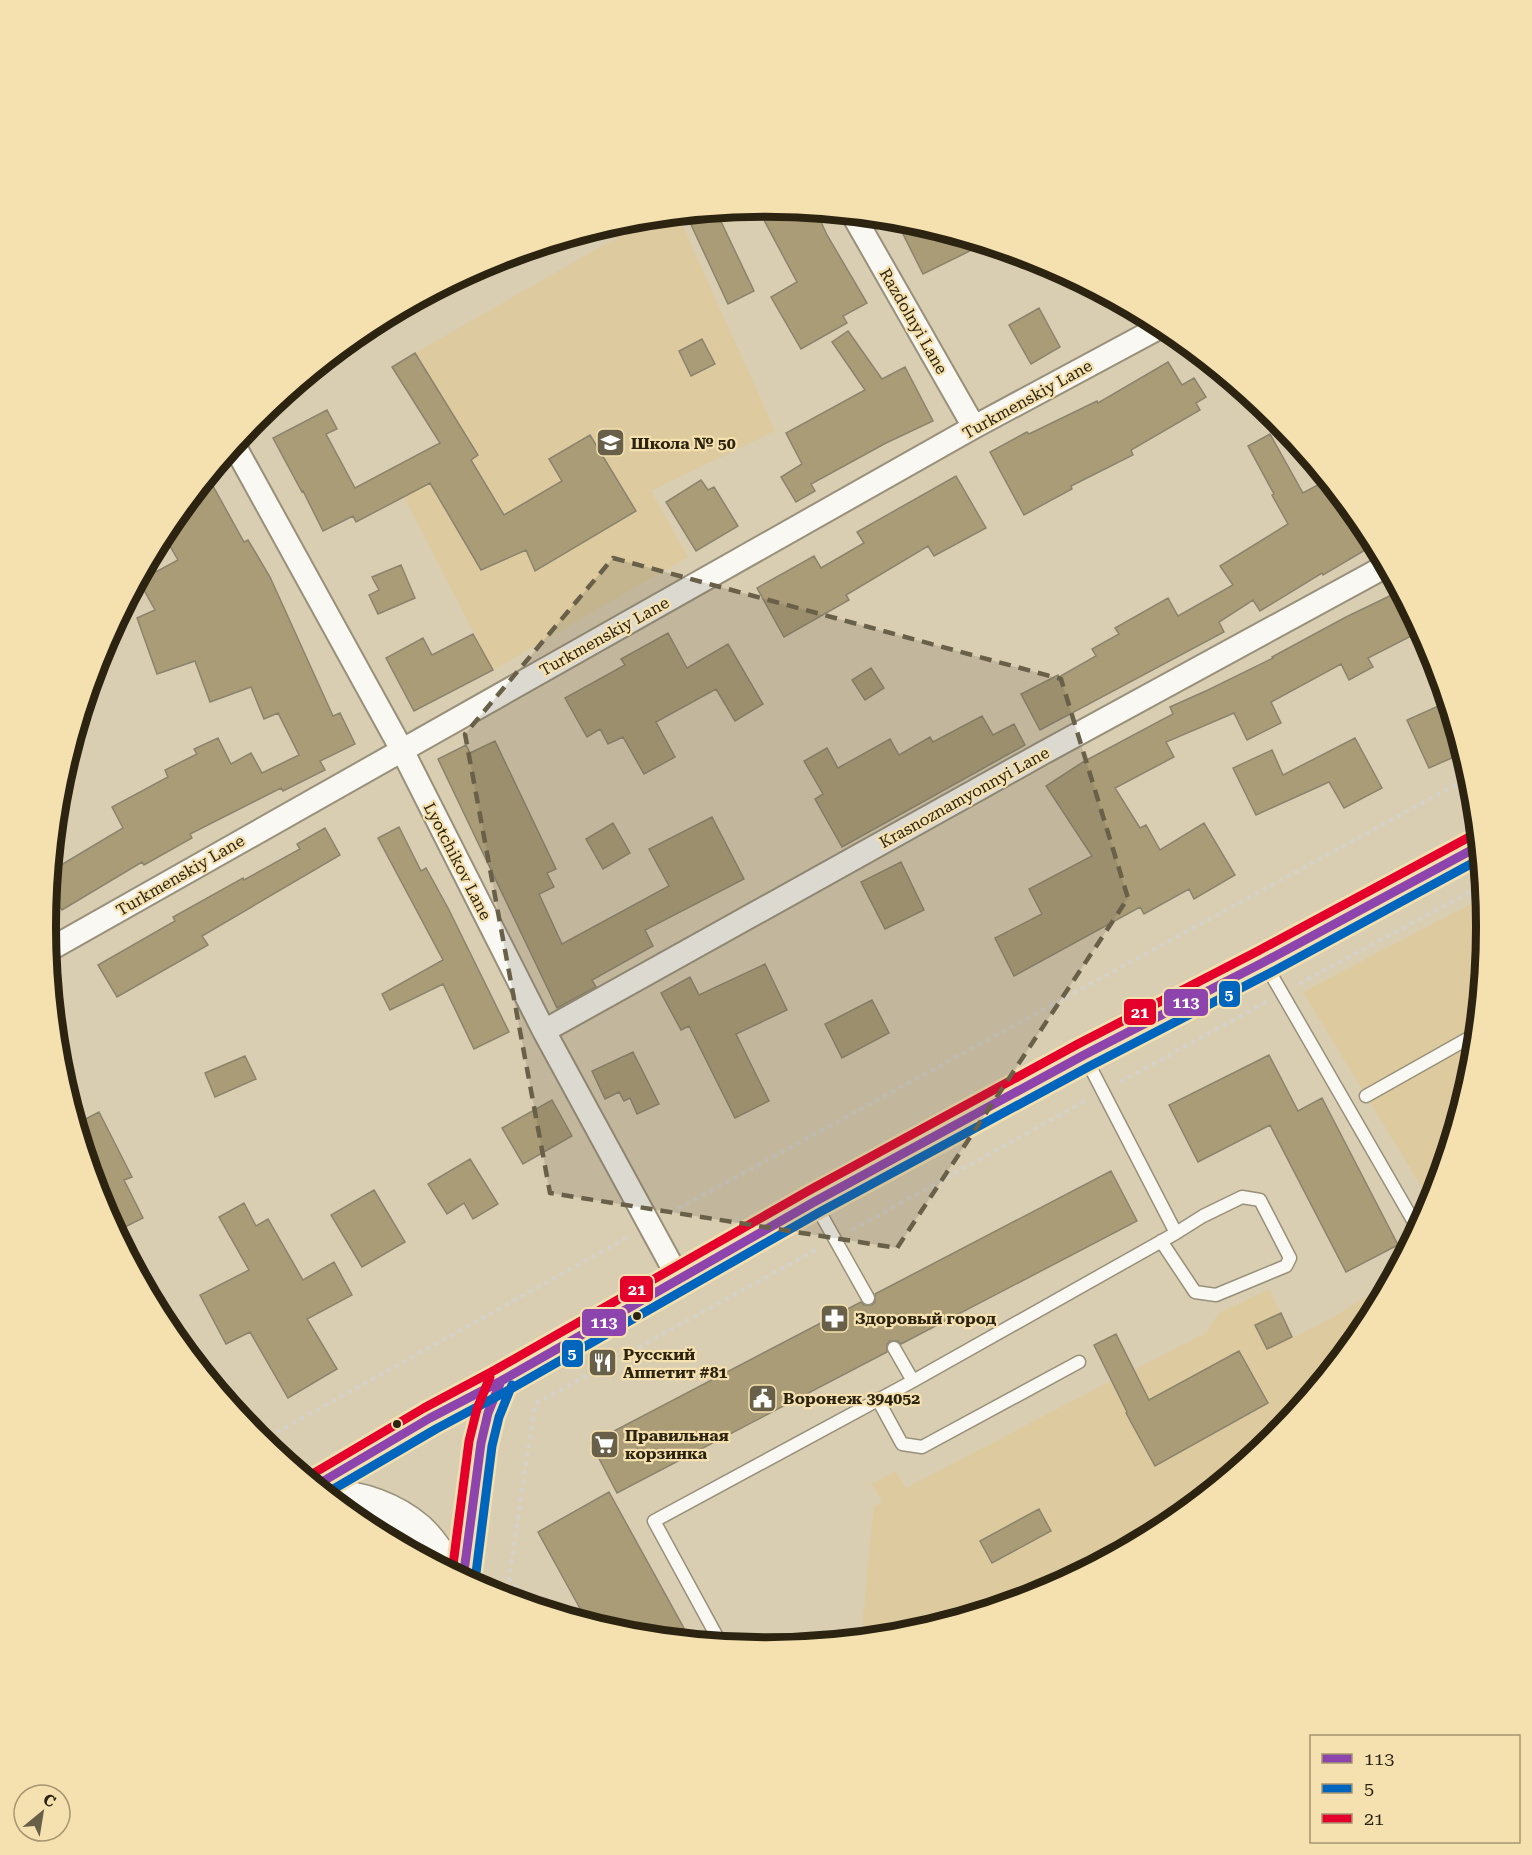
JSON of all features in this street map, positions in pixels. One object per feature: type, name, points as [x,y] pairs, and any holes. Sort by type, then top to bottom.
[{"type":"highway","points":[[344,1499],[375,1506],[401,1519],[417,1529],[440,1559]]},
{"type":"street","name":"Razdolnyi Lane","points":[[857,223],[974,427]]},
{"type":"street","name":"Turkmenskiy Lane","points":[[56,946],[974,427],[1152,331]]},
{"type":"street","name":"Lyotchikov Lane","points":[[238,452],[402,750],[544,1031],[679,1279]]},
{"type":"street","name":"Krasnoznamyonnyi Lane","points":[[544,1031],[1043,753],[1379,570]]},
{"type":"street","points":[[322,1482],[406,1430],[501,1381],[814,1202],[1084,1055],[1264,962],[1472,850]]},
{"type":"street","points":[[464,1571],[470,1539],[474,1475],[485,1421],[501,1381]]},
{"type":"lane","points":[[1264,962],[1413,1220]]},
{"type":"lane","points":[[1366,1096],[1467,1039]]},
{"type":"lane","points":[[1084,1055],[1176,1233]]},
{"type":"lane","points":[[716,1636],[654,1521],[878,1400],[1203,1216],[1242,1197],[1260,1200],[1290,1258],[1286,1266],[1216,1295],[1195,1292],[1161,1241]]},
{"type":"lane","points":[[814,1202],[868,1298]]},
{"type":"lane","points":[[894,1348],[913,1380]]},
{"type":"lane","points":[[878,1400],[902,1444],[922,1447],[1079,1362]]},
{"type":"path","points":[[270,1436],[650,1224],[1461,782]]},
{"type":"path","points":[[518,1593],[509,1578],[535,1404],[1281,993],[1475,889]]},
{"type":"highlighted area","points":[[613,558],[1061,679],[1128,898],[897,1248],[550,1193],[465,734]]},
{"type":"shaded area","name":"Школа № 50","points":[[681,222],[775,431],[651,491],[688,557],[493,670],[404,497],[478,455],[415,353],[629,231]]},
{"type":"shaded area","points":[[1475,901],[1475,974],[1463,1066],[1439,1156],[1425,1192],[1303,992]]},
{"type":"shaded area","points":[[1269,1289],[1293,1337],[1323,1323],[1377,1290],[1330,1360],[1268,1430],[1199,1491],[1161,1518],[1080,1565],[1038,1584],[950,1614],[862,1632],[874,1506],[882,1502],[872,1484],[895,1471],[906,1488],[1111,1381],[1094,1345],[1116,1334],[1134,1370],[1206,1333],[1219,1313]]},
{"type":"building","points":[[762,217],[820,220],[867,303],[843,316],[847,323],[801,349],[771,297],[797,282]]},
{"type":"building","points":[[720,219],[754,291],[728,304],[690,222]]},
{"type":"building","points":[[908,232],[974,249],[923,274],[903,234]]},
{"type":"building","points":[[1039,308],[1060,347],[1031,364],[1009,325]]},
{"type":"building","points":[[848,331],[882,379],[905,367],[933,421],[886,443],[811,484],[815,491],[796,502],[781,477],[802,464],[786,433],[865,390],[832,342]]},
{"type":"building","points":[[702,339],[715,364],[691,376],[679,351]]},
{"type":"building","points":[[415,353],[478,455],[471,460],[504,515],[562,481],[549,459],[590,435],[636,511],[535,571],[526,550],[481,570],[430,483],[356,522],[353,516],[323,531],[273,438],[327,410],[337,429],[326,434],[355,488],[440,443],[392,367]]},
{"type":"building","points":[[1168,362],[1182,385],[1194,378],[1206,397],[1196,403],[1200,410],[1131,450],[1133,455],[1071,486],[1072,489],[1024,515],[990,452],[1027,432],[1029,434],[1097,401],[1098,403]]},
{"type":"building","points":[[1270,434],[1303,493],[1320,484],[1367,549],[1260,611],[1253,600],[1219,622],[1224,632],[1040,730],[1021,694],[1058,675],[1059,677],[1096,656],[1092,649],[1119,634],[1115,628],[1168,598],[1178,616],[1233,585],[1220,566],[1288,524],[1248,446]]},
{"type":"building","points":[[956,476],[986,528],[934,556],[928,546],[846,595],[849,600],[784,637],[757,588],[814,556],[821,568],[864,543],[857,532]]},
{"type":"building","points":[[701,480],[708,490],[714,487],[738,526],[696,551],[666,502]]},
{"type":"building","points":[[212,483],[244,542],[248,540],[270,577],[333,716],[340,713],[355,744],[320,761],[325,770],[283,791],[281,788],[190,834],[192,838],[144,865],[142,862],[62,910],[57,901],[59,866],[123,828],[112,807],[168,777],[165,770],[197,754],[194,749],[218,738],[231,764],[251,753],[262,773],[299,755],[278,713],[264,719],[251,687],[210,702],[195,661],[157,674],[137,618],[155,610],[143,588],[149,576],[178,560],[169,544]]},
{"type":"building","points":[[401,565],[415,598],[378,614],[369,595],[379,590],[372,577]]},
{"type":"building","points":[[1393,594],[1413,635],[1368,658],[1373,667],[1349,680],[1341,664],[1271,702],[1281,723],[1247,740],[1234,713],[1166,742],[1174,757],[1115,788],[1140,828],[1146,825],[1160,850],[1204,823],[1235,875],[1194,899],[1189,889],[1144,914],[1140,907],[1014,976],[995,938],[1042,914],[1029,889],[1092,856],[1046,786],[1083,762],[1173,714],[1170,707],[1273,658],[1346,617]]},
{"type":"building","points":[[668,633],[687,668],[728,644],[763,704],[735,721],[716,689],[656,722],[675,757],[644,774],[623,737],[608,744],[600,729],[587,737],[565,698],[625,665],[621,659]]},
{"type":"building","points":[[473,634],[493,670],[414,711],[386,658],[423,638],[432,655]]},
{"type":"building","points":[[871,668],[884,688],[865,700],[852,680]]},
{"type":"building","points":[[1441,705],[1455,757],[1429,768],[1407,720]]},
{"type":"building","points":[[982,716],[993,735],[1014,724],[1025,745],[842,847],[815,799],[823,794],[804,761],[827,748],[838,768],[890,739],[899,755],[930,737],[933,742]]},
{"type":"building","points":[[1355,738],[1382,788],[1344,808],[1329,782],[1256,815],[1233,768],[1272,750],[1283,775]]},
{"type":"building","points":[[495,741],[556,869],[547,873],[554,887],[539,894],[562,944],[669,886],[649,849],[712,817],[744,879],[645,930],[653,946],[592,980],[596,987],[557,1008],[438,759],[466,745],[470,753]]},
{"type":"building","points":[[613,823],[630,853],[603,869],[586,839]]},
{"type":"building","points":[[399,827],[421,871],[426,868],[448,908],[509,1032],[474,1049],[443,984],[390,1010],[382,994],[443,960],[378,838]]},
{"type":"building","points":[[325,828],[340,855],[202,936],[208,945],[117,997],[98,965],[175,921],[173,917],[300,849],[297,844]]},
{"type":"building","points":[[901,862],[924,910],[885,929],[861,882]]},
{"type":"building","points":[[765,964],[787,1010],[736,1034],[769,1101],[735,1118],[689,1026],[681,1030],[661,993],[690,977],[699,995]]},
{"type":"building","points":[[872,1000],[889,1033],[842,1058],[825,1024]]},
{"type":"building","points":[[633,1052],[659,1104],[637,1114],[630,1098],[624,1101],[619,1092],[605,1099],[592,1071]]},
{"type":"building","points":[[1269,1055],[1298,1111],[1322,1098],[1398,1245],[1346,1272],[1270,1125],[1198,1162],[1169,1105]]},
{"type":"building","points":[[245,1056],[256,1079],[215,1097],[205,1073]]},
{"type":"building","points":[[552,1100],[572,1136],[523,1164],[502,1128]]},
{"type":"building","points":[[99,1112],[132,1177],[124,1180],[143,1218],[123,1228],[93,1156],[83,1120]]},
{"type":"building","points":[[470,1159],[498,1204],[473,1219],[464,1203],[447,1214],[428,1184]]},
{"type":"building","points":[[1111,1171],[1137,1221],[901,1344],[898,1341],[890,1341],[887,1344],[887,1352],[617,1493],[591,1443],[861,1302],[864,1305],[872,1305],[875,1302],[875,1294]]},
{"type":"building","points":[[374,1190],[405,1242],[362,1267],[331,1215]]},
{"type":"building","points":[[244,1203],[256,1226],[268,1219],[303,1280],[334,1262],[352,1295],[307,1319],[337,1369],[288,1398],[250,1332],[226,1344],[200,1295],[249,1270],[219,1217]]},
{"type":"building","points":[[1281,1313],[1292,1337],[1267,1349],[1255,1325]]},
{"type":"building","points":[[1116,1334],[1149,1400],[1239,1351],[1268,1403],[1155,1466],[1126,1413],[1094,1345]]},
{"type":"building","points":[[609,1492],[687,1633],[583,1614],[538,1532]]},
{"type":"building","points":[[1039,1509],[1051,1531],[992,1563],[980,1541]]},
{"type":"transit line","name":"21","points":[[312,1474],[424,1408],[495,1370],[808,1191],[1078,1044],[1258,951],[1470,837]]},
{"type":"transit line","name":"113","points":[[322,1482],[430,1418],[501,1381],[814,1202],[1084,1055],[1264,962],[1472,850]]},
{"type":"transit line","name":"5","points":[[332,1490],[820,1212],[1473,863]]},
{"type":"transit line","name":"21","points":[[453,1565],[469,1441],[477,1409],[490,1377]]},
{"type":"transit line","name":"113","points":[[464,1570],[481,1443],[488,1413],[501,1381]]},
{"type":"transit line","name":"5","points":[[476,1576],[492,1446],[499,1417],[512,1385]]},
{"type":"place","name":"Школа № 50","points":[[610,443]]},
{"type":"place","name":"Здоровый город","points":[[834,1318]]},
{"type":"place","name":"Русский Аппетит #81","points":[[602,1363]]},
{"type":"place","name":"Воронеж 394052","points":[[762,1398]]},
{"type":"place","name":"Правильная корзинка","points":[[604,1444]]}]
